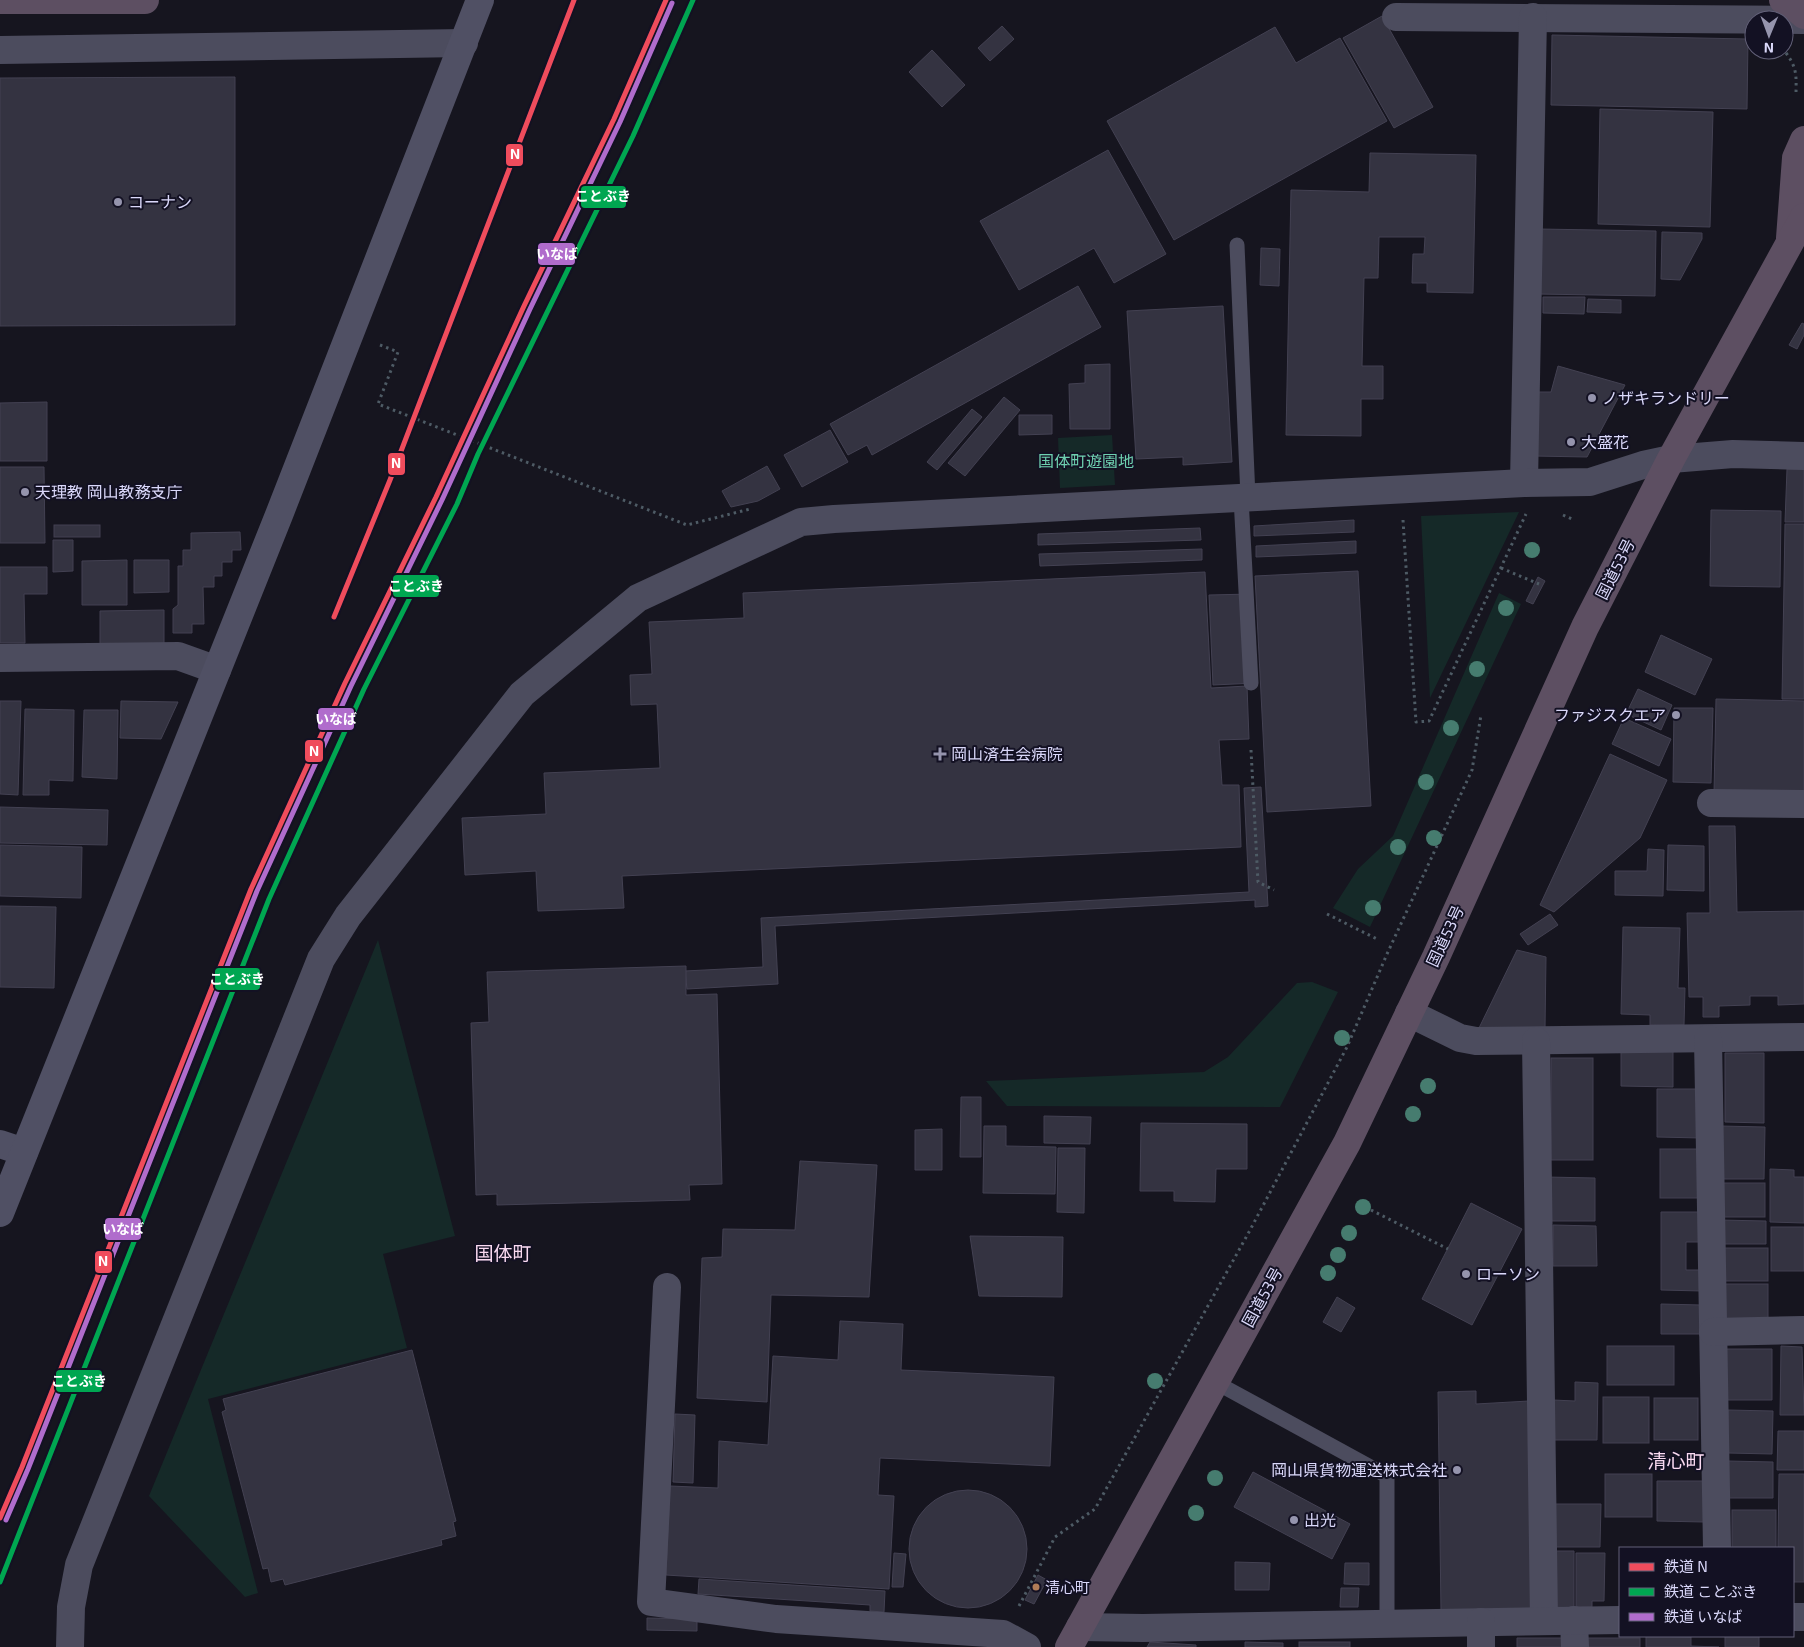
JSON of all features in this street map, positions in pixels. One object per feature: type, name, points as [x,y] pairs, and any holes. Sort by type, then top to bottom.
[{"type":"highway","points":[[0,0],[145,0]]},
{"type":"highway","points":[[1783,0],[1789,2],[1804,15]]},
{"type":"highway","points":[[1789,244],[1796,158],[1804,140]]},
{"type":"highway","name":"国道53号","points":[[1074,1637],[1347,1143],[1409,1013],[1585,627],[1670,459],[1804,217]]},
{"type":"street","points":[[0,1213],[12,1148],[217,670],[480,0]]},
{"type":"street","points":[[1396,17],[1804,20]]},
{"type":"street","points":[[1527,495],[1533,17]]},
{"type":"street","points":[[0,50],[464,43]]},
{"type":"street","points":[[70,1647],[72,1607],[79,1565],[321,959],[348,916],[522,694],[638,598],[801,522],[1245,498],[1527,495],[1590,482],[1643,465],[1670,459],[1733,454],[1804,456]]},
{"type":"street","points":[[0,658],[178,656],[217,670]]},
{"type":"street","points":[[1711,803],[1804,804]]},
{"type":"street","points":[[1409,1013],[1460,1038],[1476,1041],[1804,1037]]},
{"type":"street","points":[[1708,1039],[1717,1547]]},
{"type":"street","points":[[1536,1041],[1544,1620]]},
{"type":"street","points":[[667,1287],[651,1602],[776,1619],[1003,1634],[1027,1647]]},
{"type":"street","points":[[1713,1332],[1804,1330]]},
{"type":"street","points":[[1074,1637],[1143,1628],[1292,1636],[1387,1624],[1481,1635],[1544,1620],[1619,1620]]},
{"type":"street","points":[[1574,1620],[1575,1647]]},
{"type":"lane","points":[[1237,245],[1251,683]]},
{"type":"lane","points":[[1215,1382],[1387,1476],[1387,1624]]},
{"type":"path","points":[[1791,60],[1796,70],[1796,96]]},
{"type":"path","points":[[379,345],[398,352],[378,404],[687,525],[758,506]]},
{"type":"path","points":[[1402,512],[1416,722],[1429,721],[1501,568],[1527,495]]},
{"type":"path","points":[[1558,513],[1574,520]]},
{"type":"path","points":[[1501,568],[1538,584]]},
{"type":"path","points":[[1003,1634],[1055,1537],[1095,1509],[1249,1232],[1347,1046],[1387,954],[1472,770],[1481,715]]},
{"type":"path","points":[[1251,750],[1258,882],[1274,890]]},
{"type":"path","points":[[1327,914],[1378,939]]},
{"type":"path","points":[[1371,1210],[1448,1249]]},
{"type":"green space","name":"国体町遊園地","points":[[1112,435],[1115,485],[1060,488],[1058,438]]},
{"type":"green space","points":[[1519,512],[1430,698],[1421,516]]},
{"type":"green space","points":[[1499,593],[1521,604],[1370,927],[1333,908],[1358,869],[1393,836]]},
{"type":"green space","points":[[378,940],[455,1236],[383,1254],[407,1348],[208,1399],[258,1593],[245,1597],[149,1496]]},
{"type":"green space","points":[[1312,982],[1338,992],[1280,1107],[1007,1106],[986,1081],[1204,1072],[1228,1057],[1297,983]]},
{"type":"building","points":[[1382,16],[1433,107],[1394,128],[1343,38]]},
{"type":"building","points":[[1002,26],[1014,39],[990,61],[978,48]]},
{"type":"building","points":[[1275,27],[1296,63],[1340,38],[1387,121],[1174,240],[1107,121]]},
{"type":"building","points":[[1552,35],[1744,39],[1744,60],[1748,60],[1747,109],[1551,105]]},
{"type":"building","points":[[932,50],[965,85],[942,107],[909,72]]},
{"type":"building","name":"コーナン","points":[[235,77],[235,325],[0,326],[0,78]]},
{"type":"building","points":[[1600,109],[1713,112],[1710,227],[1598,224]]},
{"type":"building","points":[[1108,150],[1166,254],[1114,283],[1094,248],[1019,290],[980,221]]},
{"type":"building","points":[[1370,153],[1476,155],[1473,293],[1427,292],[1427,283],[1412,283],[1413,254],[1424,254],[1425,237],[1379,237],[1378,278],[1364,278],[1362,366],[1383,366],[1383,399],[1361,399],[1361,436],[1286,435],[1291,190],[1369,192]]},
{"type":"building","points":[[1539,229],[1656,231],[1655,296],[1537,294]]},
{"type":"building","points":[[1662,232],[1702,233],[1702,239],[1680,280],[1661,279]]},
{"type":"building","points":[[1261,248],[1280,249],[1279,286],[1260,285]]},
{"type":"building","points":[[1078,286],[1101,327],[872,455],[867,445],[848,455],[830,424]]},
{"type":"building","points":[[1543,297],[1585,297],[1584,314],[1543,313]]},
{"type":"building","points":[[1588,299],[1621,300],[1621,313],[1587,312]]},
{"type":"building","points":[[1223,306],[1232,462],[1183,465],[1183,457],[1136,459],[1127,311]]},
{"type":"building","points":[[1802,323],[1804,324],[1804,335],[1797,349],[1789,345]]},
{"type":"building","points":[[1110,364],[1110,429],[1070,429],[1069,384],[1085,383],[1085,365]]},
{"type":"building","points":[[1558,366],[1625,385],[1587,457],[1534,456],[1535,392],[1551,392]]},
{"type":"building","points":[[1004,397],[1020,410],[965,476],[948,463]]},
{"type":"building","points":[[47,402],[47,461],[0,461],[0,403]]},
{"type":"building","points":[[972,409],[982,417],[937,470],[927,462]]},
{"type":"building","points":[[1019,415],[1052,415],[1052,434],[1019,435]]},
{"type":"building","points":[[830,430],[848,462],[802,487],[784,455]]},
{"type":"building","points":[[767,466],[780,489],[758,501],[731,507],[722,491]]},
{"type":"building","points":[[0,467],[44,467],[45,543],[0,543]]},
{"type":"building","points":[[1787,469],[1804,469],[1804,522],[1785,522]]},
{"type":"building","points":[[1711,510],[1781,511],[1780,587],[1710,586]]},
{"type":"building","points":[[1354,520],[1354,532],[1254,536],[1254,526]]},
{"type":"building","points":[[1785,524],[1804,524],[1804,699],[1782,699]]},
{"type":"building","points":[[54,525],[100,525],[100,537],[54,537]]},
{"type":"building","points":[[1200,528],[1201,540],[1038,545],[1038,534]]},
{"type":"building","points":[[240,532],[241,550],[232,550],[232,562],[222,562],[222,576],[214,576],[214,587],[203,587],[204,624],[192,624],[192,633],[173,633],[173,609],[178,605],[178,566],[183,566],[183,550],[191,550],[191,533]]},
{"type":"building","points":[[53,540],[73,540],[73,571],[53,572]]},
{"type":"building","points":[[1356,541],[1356,553],[1256,557],[1256,546]]},
{"type":"building","points":[[1202,549],[1202,560],[1040,566],[1039,554]]},
{"type":"building","points":[[127,560],[127,605],[82,605],[82,561]]},
{"type":"building","points":[[134,560],[169,560],[169,592],[134,593]]},
{"type":"building","points":[[0,567],[47,567],[47,594],[24,594],[25,643],[0,643]]},
{"type":"building","points":[[1358,571],[1371,806],[1267,812],[1255,576]]},
{"type":"building","name":"岡山済生会病院","points":[[1205,572],[1211,688],[1247,686],[1249,739],[1219,740],[1222,785],[1239,785],[1241,847],[622,876],[624,908],[538,911],[536,871],[465,875],[462,818],[546,814],[544,773],[660,768],[657,704],[631,705],[630,675],[652,674],[649,622],[744,618],[743,593]]},
{"type":"building","points":[[1538,577],[1545,581],[1533,604],[1526,601]]},
{"type":"building","points":[[1251,594],[1256,683],[1213,685],[1209,595]]},
{"type":"building","points":[[164,610],[164,644],[100,645],[100,611]]},
{"type":"building","points":[[1661,635],[1712,659],[1695,695],[1645,672]]},
{"type":"building","points":[[1638,689],[1672,705],[1661,730],[1626,714]]},
{"type":"building","points":[[1716,699],[1804,701],[1804,794],[1714,793]]},
{"type":"building","points":[[0,701],[21,701],[18,795],[0,794]]},
{"type":"building","points":[[121,701],[178,702],[161,739],[120,738]]},
{"type":"building","points":[[1674,708],[1713,708],[1711,783],[1673,782]]},
{"type":"building","points":[[25,709],[74,710],[73,781],[49,780],[49,795],[23,795]]},
{"type":"building","points":[[84,710],[118,710],[117,779],[82,777]]},
{"type":"building","points":[[1624,718],[1671,739],[1659,766],[1612,744]]},
{"type":"building","points":[[1610,754],[1667,780],[1640,838],[1554,912],[1540,905]]},
{"type":"building","points":[[1261,787],[1268,906],[1255,907],[1255,900],[775,926],[778,984],[687,989],[685,971],[763,967],[761,918],[1249,892],[1244,788]]},
{"type":"building","points":[[0,807],[108,810],[107,845],[0,843]]},
{"type":"building","points":[[1709,826],[1735,826],[1737,912],[1804,911],[1804,1004],[1778,1005],[1778,996],[1750,996],[1750,1005],[1719,1006],[1719,1017],[1703,1017],[1703,997],[1689,997],[1687,913],[1710,913]]},
{"type":"building","points":[[0,845],[82,847],[81,898],[0,896]]},
{"type":"building","points":[[1668,845],[1704,846],[1704,891],[1667,890]]},
{"type":"building","points":[[1648,849],[1664,850],[1663,896],[1615,895],[1615,871],[1647,871]]},
{"type":"building","points":[[0,906],[56,907],[54,988],[0,987]]},
{"type":"building","points":[[1550,914],[1558,925],[1528,945],[1520,934]]},
{"type":"building","points":[[1623,927],[1680,928],[1678,988],[1685,988],[1684,1025],[1650,1025],[1650,1015],[1621,1014]]},
{"type":"building","points":[[1517,950],[1546,957],[1545,1029],[1479,1028]]},
{"type":"building","points":[[686,966],[686,995],[717,994],[722,1184],[689,1185],[690,1200],[497,1205],[497,1194],[476,1195],[471,1023],[489,1022],[487,972]]},
{"type":"building","points":[[1621,1051],[1673,1051],[1673,1087],[1621,1086]]},
{"type":"building","points":[[1725,1053],[1764,1053],[1764,1123],[1725,1122]]},
{"type":"building","points":[[1551,1058],[1593,1058],[1593,1160],[1551,1160]]},
{"type":"building","points":[[1657,1089],[1701,1089],[1701,1138],[1657,1137]]},
{"type":"building","points":[[961,1097],[981,1097],[981,1157],[960,1157]]},
{"type":"building","points":[[1044,1116],[1091,1117],[1090,1144],[1044,1143]]},
{"type":"building","points":[[1141,1123],[1247,1124],[1247,1169],[1216,1169],[1215,1202],[1174,1201],[1174,1191],[1140,1191]]},
{"type":"building","points":[[984,1126],[1006,1126],[1006,1146],[1056,1147],[1055,1194],[983,1193]]},
{"type":"building","points":[[1721,1126],[1765,1127],[1764,1179],[1721,1179]]},
{"type":"building","points":[[942,1129],[942,1170],[915,1170],[915,1130]]},
{"type":"building","points":[[1058,1148],[1085,1148],[1084,1213],[1057,1212]]},
{"type":"building","points":[[1660,1149],[1703,1149],[1703,1198],[1660,1198]]},
{"type":"building","points":[[800,1161],[877,1165],[869,1297],[771,1295],[767,1402],[697,1398],[702,1258],[722,1257],[723,1229],[795,1230]]},
{"type":"building","points":[[1770,1169],[1794,1170],[1794,1177],[1804,1177],[1804,1223],[1770,1222]]},
{"type":"building","points":[[1546,1177],[1595,1178],[1595,1221],[1546,1221]]},
{"type":"building","points":[[1719,1183],[1765,1183],[1765,1217],[1719,1217]]},
{"type":"building","name":"ローソン","points":[[1471,1203],[1522,1229],[1472,1325],[1422,1299]]},
{"type":"building","points":[[1661,1212],[1703,1212],[1702,1242],[1686,1242],[1686,1270],[1702,1270],[1702,1291],[1661,1290]]},
{"type":"building","points":[[1719,1220],[1766,1221],[1766,1244],[1719,1244]]},
{"type":"building","points":[[1553,1225],[1596,1226],[1597,1266],[1553,1266]]},
{"type":"building","points":[[1771,1227],[1804,1227],[1804,1271],[1771,1271]]},
{"type":"building","points":[[970,1236],[1063,1237],[1062,1297],[979,1296]]},
{"type":"building","points":[[1722,1248],[1768,1248],[1768,1281],[1722,1281]]},
{"type":"building","points":[[1722,1284],[1768,1284],[1768,1319],[1722,1319]]},
{"type":"building","points":[[1337,1297],[1355,1308],[1341,1332],[1323,1322]]},
{"type":"building","points":[[1661,1304],[1701,1305],[1701,1334],[1661,1334]]},
{"type":"building","points":[[840,1321],[903,1324],[901,1370],[1054,1377],[1050,1466],[880,1458],[878,1495],[894,1496],[889,1589],[666,1575],[670,1486],[718,1488],[719,1441],[768,1445],[773,1356],[838,1360]]},
{"type":"building","points":[[1607,1346],[1674,1346],[1674,1385],[1607,1385]]},
{"type":"building","points":[[1781,1346],[1802,1347],[1804,1415],[1780,1415]]},
{"type":"building","points":[[1726,1349],[1772,1349],[1772,1400],[1727,1400]]},
{"type":"building","points":[[412,1350],[456,1521],[453,1522],[456,1536],[441,1540],[442,1545],[285,1585],[283,1579],[271,1582],[268,1568],[263,1569],[222,1412],[226,1410],[223,1399]]},
{"type":"building","points":[[1575,1382],[1598,1383],[1597,1440],[1553,1440],[1553,1400],[1575,1401]]},
{"type":"building","points":[[1476,1391],[1476,1404],[1529,1401],[1533,1609],[1441,1611],[1438,1392]]},
{"type":"building","points":[[1603,1397],[1649,1397],[1649,1443],[1603,1443]]},
{"type":"building","points":[[1654,1398],[1698,1398],[1698,1440],[1654,1440]]},
{"type":"building","points":[[1728,1410],[1773,1411],[1772,1454],[1728,1453]]},
{"type":"building","points":[[675,1414],[695,1415],[693,1483],[673,1482]]},
{"type":"building","points":[[1778,1431],[1804,1431],[1804,1470],[1777,1470]]},
{"type":"building","points":[[1728,1461],[1773,1462],[1773,1498],[1728,1498]]},
{"type":"building","points":[[1253,1472],[1350,1524],[1332,1559],[1234,1507]]},
{"type":"building","points":[[1605,1474],[1652,1474],[1652,1517],[1605,1517]]},
{"type":"building","points":[[1779,1474],[1804,1474],[1804,1582],[1794,1582],[1794,1547],[1778,1547]]},
{"type":"building","points":[[1657,1481],[1704,1481],[1704,1522],[1657,1521]]},
{"type":"building","points":[[968,1490],[979,1491],[1001,1500],[1017,1516],[1026,1538],[1026,1560],[1017,1582],[1001,1598],[979,1607],[968,1608],[957,1607],[935,1598],[919,1582],[910,1560],[909,1549],[910,1538],[919,1516],[935,1500],[957,1491]]},
{"type":"building","points":[[1554,1504],[1601,1504],[1600,1547],[1553,1547]]},
{"type":"building","points":[[1732,1510],[1776,1510],[1776,1547],[1732,1547]]},
{"type":"building","points":[[1551,1551],[1574,1551],[1574,1608],[1551,1607]]},
{"type":"building","points":[[894,1553],[906,1554],[903,1587],[892,1587]]},
{"type":"building","points":[[1576,1553],[1605,1553],[1604,1601],[1592,1601],[1592,1607],[1576,1607]]},
{"type":"building","points":[[1235,1562],[1270,1563],[1269,1590],[1235,1590]]},
{"type":"building","points":[[1345,1563],[1369,1563],[1369,1585],[1344,1584]]},
{"type":"building","points":[[1038,1575],[1047,1580],[1034,1604],[1025,1600]]},
{"type":"building","points":[[699,1579],[885,1591],[884,1612],[870,1611],[870,1605],[698,1594]]},
{"type":"building","points":[[1341,1588],[1359,1588],[1358,1607],[1340,1607]]},
{"type":"building","points":[[647,1618],[697,1619],[697,1631],[647,1630]]},
{"type":"building","points":[[1646,1637],[1691,1637],[1691,1646],[1719,1647],[1646,1647]]},
{"type":"building","points":[[1725,1637],[1759,1637],[1759,1647],[1725,1647]]},
{"type":"building","points":[[1517,1638],[1567,1638],[1566,1647],[1517,1647]]},
{"type":"building","points":[[1581,1638],[1640,1638],[1640,1647],[1581,1647]]},
{"type":"building","points":[[1150,1642],[1196,1645],[1196,1647],[1147,1647]]},
{"type":"building","points":[[1245,1642],[1283,1643],[1283,1647],[1245,1647]]},
{"type":"building","points":[[1299,1642],[1350,1642],[1350,1647],[1299,1647]]},
{"type":"rail line","name":"N","points":[[334,617],[390,480],[574,0]]},
{"type":"rail line","name":"N","points":[[0,1518],[22,1467],[251,889],[345,683],[436,497],[524,306],[614,119],[666,0]]},
{"type":"rail line","name":"ことぶき","points":[[0,1582],[269,899],[364,689],[457,504],[478,454],[633,136],[693,0]]},
{"type":"rail line","name":"いなば","points":[[6,1520],[28,1469],[257,891],[351,686],[442,500],[530,309],[620,122],[672,3]]},
{"type":"place","name":"コーナン","points":[[118,202]]},
{"type":"place","name":"ノザキランドリー","points":[[1592,398]]},
{"type":"place","name":"大盛花","points":[[1571,442]]},
{"type":"place","name":"天理教 岡山教務支庁","points":[[25,492]]},
{"type":"place","name":"ファジスクエア","points":[[1676,715]]},
{"type":"place","name":"岡山済生会病院","points":[[940,754]]},
{"type":"place","name":"ローソン","points":[[1466,1274]]},
{"type":"place","name":"岡山県貨物運送株式会社","points":[[1457,1470]]},
{"type":"place","name":"出光","points":[[1294,1520]]},
{"type":"place","name":"清心町","points":[[1036,1587]]},
{"type":"district","name":"国体町","points":[[503,1253]]},
{"type":"district","name":"清心町","points":[[1676,1461]]}]
